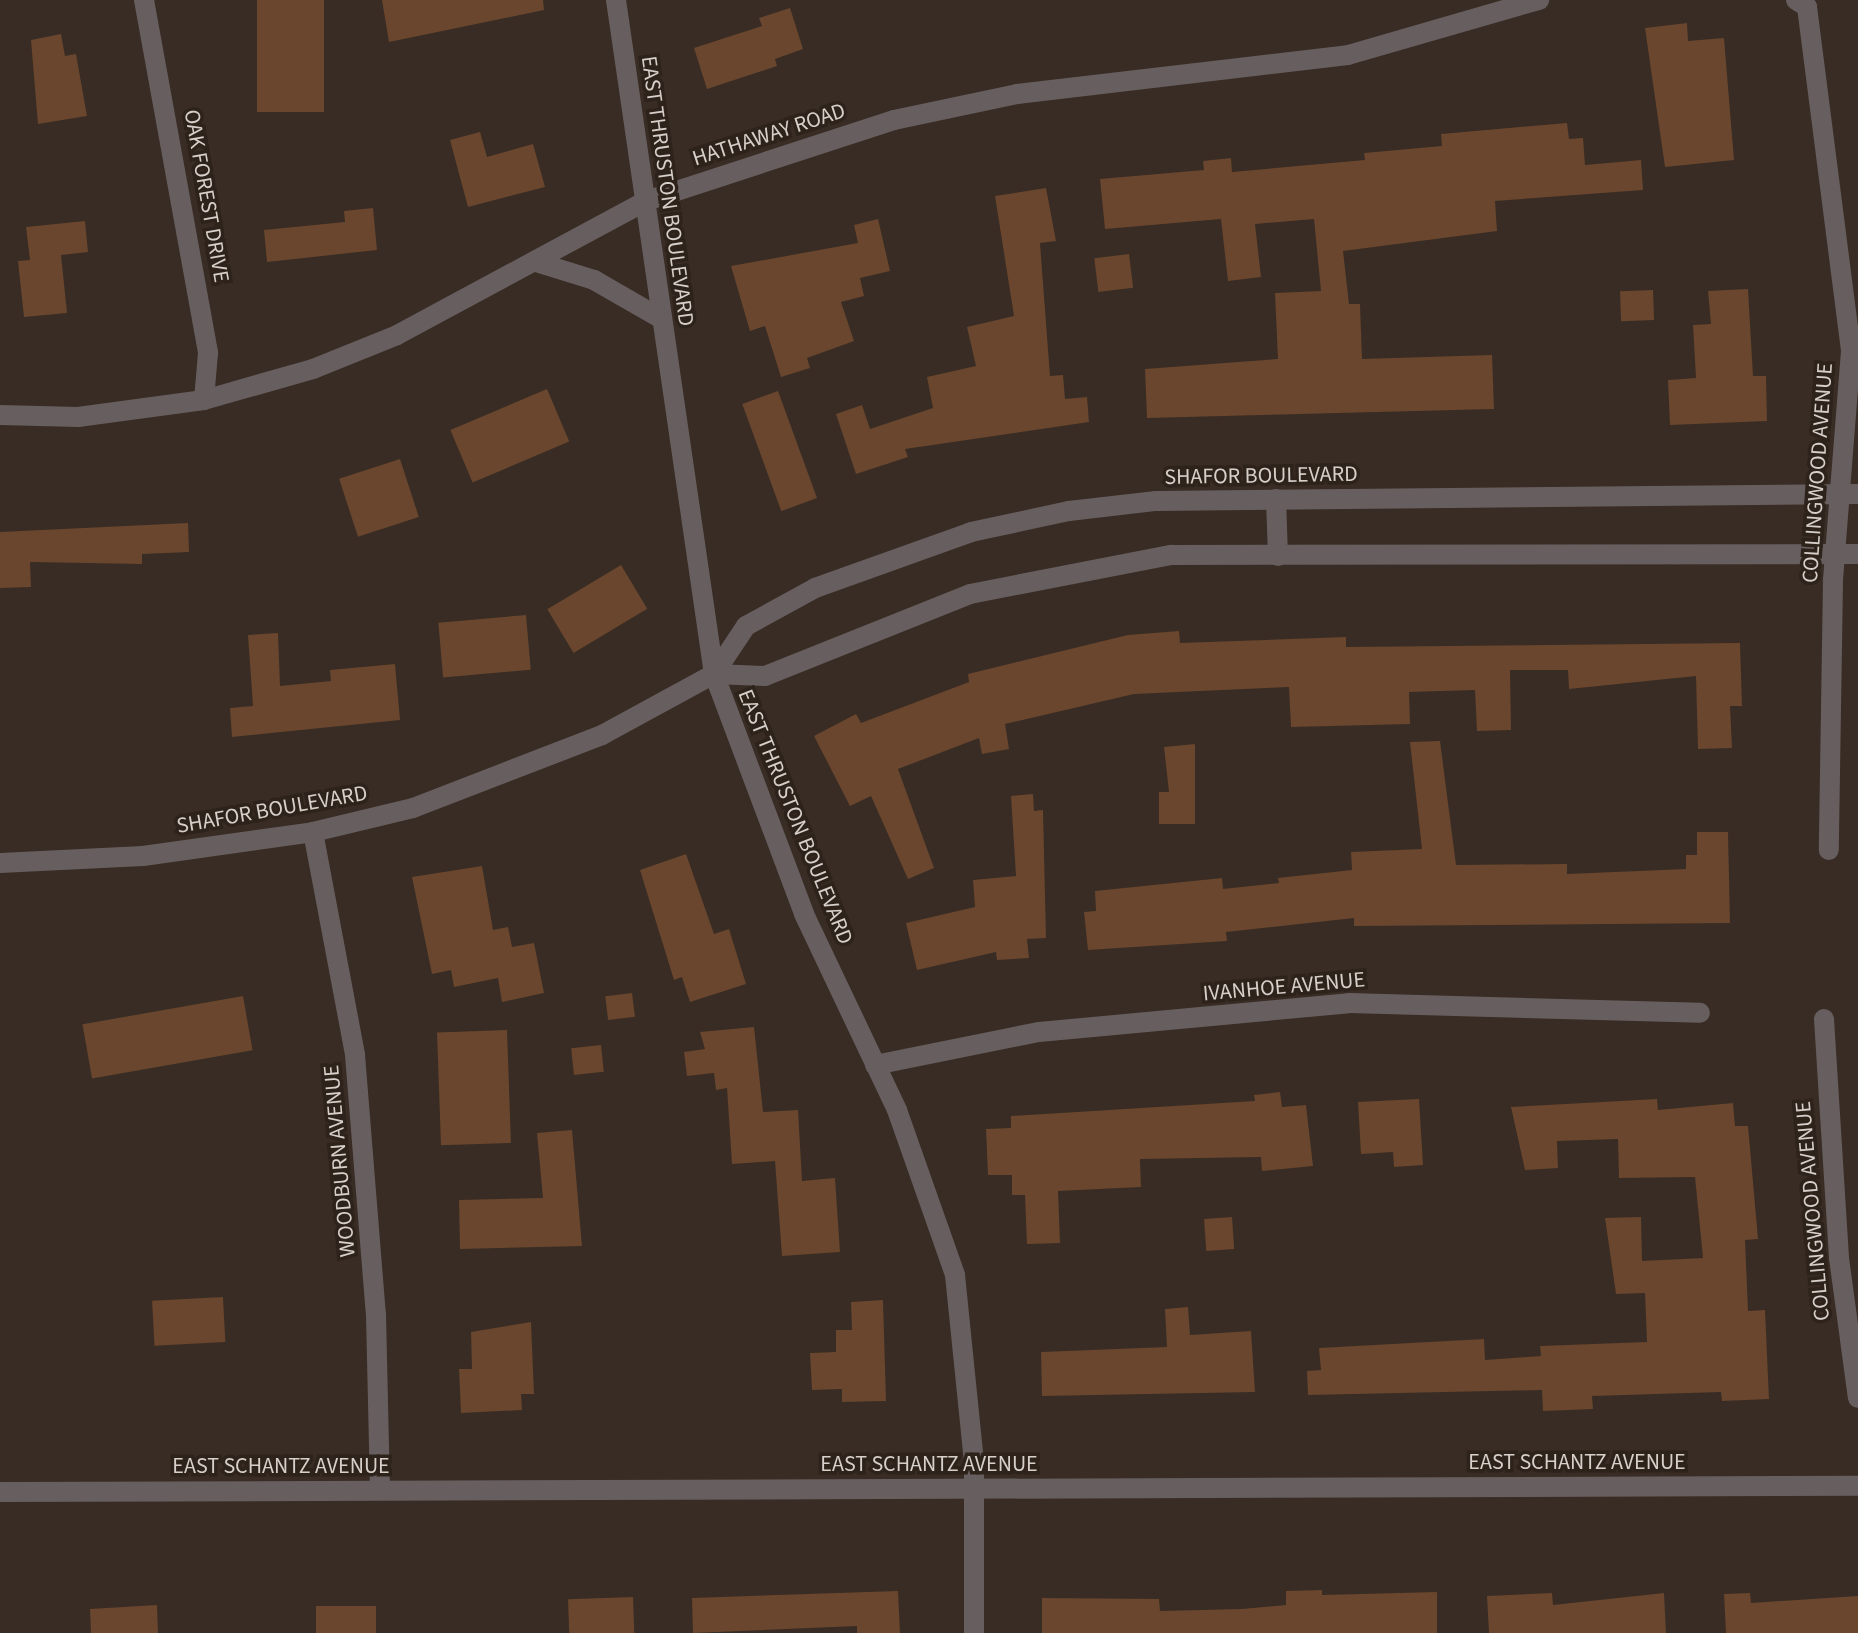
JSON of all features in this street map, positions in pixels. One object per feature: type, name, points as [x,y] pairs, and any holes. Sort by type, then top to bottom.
[{"type":"street","name":"OAK FOREST DRIVE","points":[[144,0],[208,353],[204,400]]},
{"type":"street","name":"EAST THRUSTON BOULEVARD","points":[[616,0],[714,674],[804,914],[875,1065],[955,1275],[968,1357],[974,1633]]},
{"type":"street","name":"HATHAWAY ROAD","points":[[0,415],[78,417],[204,400],[397,335],[646,201],[894,120],[1017,94],[1348,55],[1539,0]]},
{"type":"street","name":"COLLINGWOOD AVENUE","points":[[1803,2],[1846,274],[1851,351],[1850,494],[1835,554],[1829,850]]},
{"type":"street","points":[[536,262],[594,280],[660,318]]},
{"type":"street","name":"SHAFOR BOULEVARD","points":[[714,674],[733,638],[768,613],[863,567],[971,532],[1156,501],[1850,494]]},
{"type":"street","points":[[1276,499],[1278,556]]},
{"type":"street","name":"SHAFOR BOULEVARD","points":[[0,863],[143,856],[313,832],[503,777],[714,674],[765,676],[870,628],[1052,577],[1171,555],[1858,554]]},
{"type":"street","name":"WOODBURN AVENUE","points":[[313,832],[355,1055],[376,1314],[380,1490]]},
{"type":"street","name":"IVANHOE AVENUE","points":[[875,1065],[1039,1032],[1349,1003],[1700,1013]]},
{"type":"street","name":"COLLINGWOOD AVENUE","points":[[1824,1019],[1839,1258],[1858,1398]]},
{"type":"street","name":"EAST SCHANTZ AVENUE","points":[[0,1492],[1858,1486]]},
{"type":"building","points":[[257,0],[324,0],[324,112],[257,112]]},
{"type":"building","points":[[382,0],[543,0],[544,10],[389,42]]},
{"type":"building","points":[[790,8],[803,49],[775,59],[777,66],[707,89],[694,48],[762,26],[759,18]]},
{"type":"building","points":[[1687,23],[1688,41],[1724,38],[1734,160],[1665,167],[1645,28]]},
{"type":"building","points":[[61,34],[65,56],[76,54],[87,116],[38,124],[31,40]]},
{"type":"building","points":[[1567,123],[1569,139],[1583,138],[1585,165],[1641,160],[1643,190],[1495,201],[1497,231],[1343,251],[1349,304],[1360,304],[1362,359],[1492,355],[1494,409],[1147,418],[1145,369],[1278,359],[1275,293],[1321,291],[1314,219],[1255,224],[1261,277],[1228,281],[1221,219],[1105,229],[1100,179],[1204,170],[1203,161],[1231,158],[1232,172],[1365,160],[1364,153],[1442,146],[1441,134]]},
{"type":"building","points":[[480,132],[487,157],[533,144],[545,187],[468,207],[450,140]]},
{"type":"building","points":[[1046,188],[1056,241],[1040,243],[1050,376],[1063,375],[1065,399],[1087,397],[1089,422],[905,449],[908,457],[856,474],[836,414],[862,405],[870,429],[933,408],[927,377],[976,366],[967,327],[1014,316],[995,196]]},
{"type":"building","points":[[373,208],[377,250],[267,262],[264,230],[345,222],[344,211]]},
{"type":"building","points":[[878,219],[890,271],[860,278],[864,296],[841,302],[854,341],[807,358],[810,368],[781,377],[765,326],[750,331],[731,266],[858,243],[854,225]]},
{"type":"building","points":[[85,221],[88,252],[61,255],[67,313],[24,317],[18,261],[30,260],[26,227]]},
{"type":"building","points":[[1129,254],[1133,288],[1098,292],[1094,258]]},
{"type":"building","points":[[1748,289],[1753,376],[1766,376],[1767,421],[1670,425],[1668,380],[1696,378],[1693,325],[1711,324],[1708,291]]},
{"type":"building","points":[[1653,290],[1654,320],[1621,321],[1620,291]]},
{"type":"building","points":[[547,389],[569,441],[473,482],[450,430]]},
{"type":"building","points":[[778,391],[817,498],[781,511],[742,404]]},
{"type":"building","points":[[400,459],[419,517],[358,537],[339,479]]},
{"type":"building","points":[[188,523],[189,552],[142,554],[142,564],[30,562],[31,587],[0,588],[0,532]]},
{"type":"building","points":[[621,565],[647,609],[574,653],[547,609]]},
{"type":"building","points":[[526,615],[531,670],[443,677],[438,623]]},
{"type":"building","points":[[1179,631],[1180,643],[1346,637],[1346,647],[1740,643],[1742,706],[1730,706],[1732,748],[1698,749],[1696,676],[1569,689],[1568,670],[1510,670],[1511,730],[1477,731],[1475,690],[1409,692],[1410,724],[1291,727],[1289,687],[1134,694],[1005,724],[1009,749],[982,754],[979,738],[898,769],[934,868],[908,879],[871,796],[850,806],[814,736],[856,714],[861,723],[969,682],[968,674],[1128,635]]},
{"type":"building","points":[[278,633],[280,686],[331,681],[330,670],[395,664],[400,720],[232,737],[230,708],[253,706],[248,635]]},
{"type":"building","points":[[1440,741],[1456,865],[1567,864],[1567,874],[1686,869],[1686,855],[1697,855],[1697,832],[1728,832],[1730,923],[1354,926],[1354,918],[1226,932],[1227,941],[1088,950],[1084,912],[1096,911],[1095,891],[1222,878],[1223,889],[1279,883],[1278,878],[1352,870],[1351,852],[1422,849],[1410,742]]},
{"type":"building","points":[[1195,744],[1195,824],[1159,824],[1159,792],[1169,792],[1164,747]]},
{"type":"building","points":[[1033,794],[1034,811],[1043,810],[1046,938],[1027,939],[1029,958],[997,960],[996,952],[917,970],[906,923],[975,907],[973,880],[1016,876],[1011,796]]},
{"type":"building","points":[[686,854],[714,934],[729,929],[746,984],[690,1002],[682,977],[674,980],[640,870]]},
{"type":"building","points":[[482,866],[493,930],[508,927],[512,947],[534,943],[544,993],[502,1002],[498,978],[454,987],[451,970],[432,974],[412,877]]},
{"type":"building","points":[[632,993],[635,1017],[608,1020],[605,996]]},
{"type":"building","points":[[243,996],[253,1050],[92,1078],[82,1024]]},
{"type":"building","points":[[754,1027],[763,1112],[798,1110],[802,1181],[835,1178],[840,1252],[782,1256],[775,1161],[732,1164],[727,1088],[716,1090],[714,1073],[687,1076],[684,1052],[705,1049],[700,1032]]},
{"type":"building","points":[[507,1030],[511,1143],[441,1145],[437,1032]]},
{"type":"building","points":[[601,1045],[604,1072],[574,1075],[571,1048]]},
{"type":"building","points":[[1280,1092],[1282,1107],[1306,1105],[1313,1166],[1262,1171],[1261,1157],[1140,1159],[1141,1187],[1058,1191],[1060,1243],[1027,1244],[1025,1195],[1012,1195],[1012,1175],[988,1175],[986,1129],[1011,1128],[1011,1116],[1255,1101],[1254,1095]]},
{"type":"building","points":[[1419,1099],[1423,1165],[1394,1167],[1393,1152],[1361,1154],[1358,1102]]},
{"type":"building","points":[[1657,1099],[1658,1110],[1733,1103],[1735,1126],[1748,1126],[1758,1239],[1745,1240],[1748,1311],[1765,1310],[1769,1399],[1722,1401],[1721,1392],[1592,1396],[1593,1409],[1543,1411],[1542,1390],[1308,1395],[1307,1371],[1321,1370],[1319,1348],[1484,1339],[1485,1360],[1541,1356],[1540,1346],[1647,1342],[1645,1293],[1616,1294],[1605,1218],[1641,1217],[1642,1261],[1703,1258],[1695,1177],[1619,1178],[1618,1139],[1557,1141],[1558,1168],[1525,1170],[1511,1107]]},
{"type":"building","points":[[572,1130],[582,1246],[460,1249],[459,1200],[543,1198],[537,1133]]},
{"type":"building","points":[[1232,1217],[1234,1249],[1206,1251],[1204,1219]]},
{"type":"building","points":[[223,1297],[225,1342],[154,1346],[152,1301]]},
{"type":"building","points":[[883,1300],[886,1401],[842,1402],[842,1389],[812,1390],[810,1353],[836,1352],[836,1330],[852,1330],[851,1302]]},
{"type":"building","points":[[1188,1307],[1190,1335],[1251,1331],[1255,1392],[1042,1396],[1041,1352],[1167,1347],[1165,1309]]},
{"type":"building","points":[[531,1322],[534,1394],[521,1394],[522,1410],[461,1413],[459,1369],[472,1369],[471,1332]]},
{"type":"building","points":[[1322,1590],[1322,1595],[1437,1592],[1437,1633],[1042,1633],[1042,1598],[1159,1599],[1160,1611],[1242,1609],[1286,1605],[1286,1591]]},
{"type":"building","points":[[898,1591],[900,1633],[857,1633],[857,1626],[693,1633],[692,1598]]},
{"type":"building","points":[[1552,1593],[1553,1605],[1664,1593],[1666,1633],[1489,1633],[1487,1596]]},
{"type":"building","points":[[1750,1593],[1751,1603],[1858,1596],[1858,1633],[1726,1633],[1724,1594]]},
{"type":"building","points":[[633,1597],[634,1633],[569,1633],[568,1599]]},
{"type":"building","points":[[157,1605],[158,1633],[91,1633],[90,1609]]},
{"type":"building","points":[[316,1606],[376,1606],[376,1633],[316,1633]]}]
